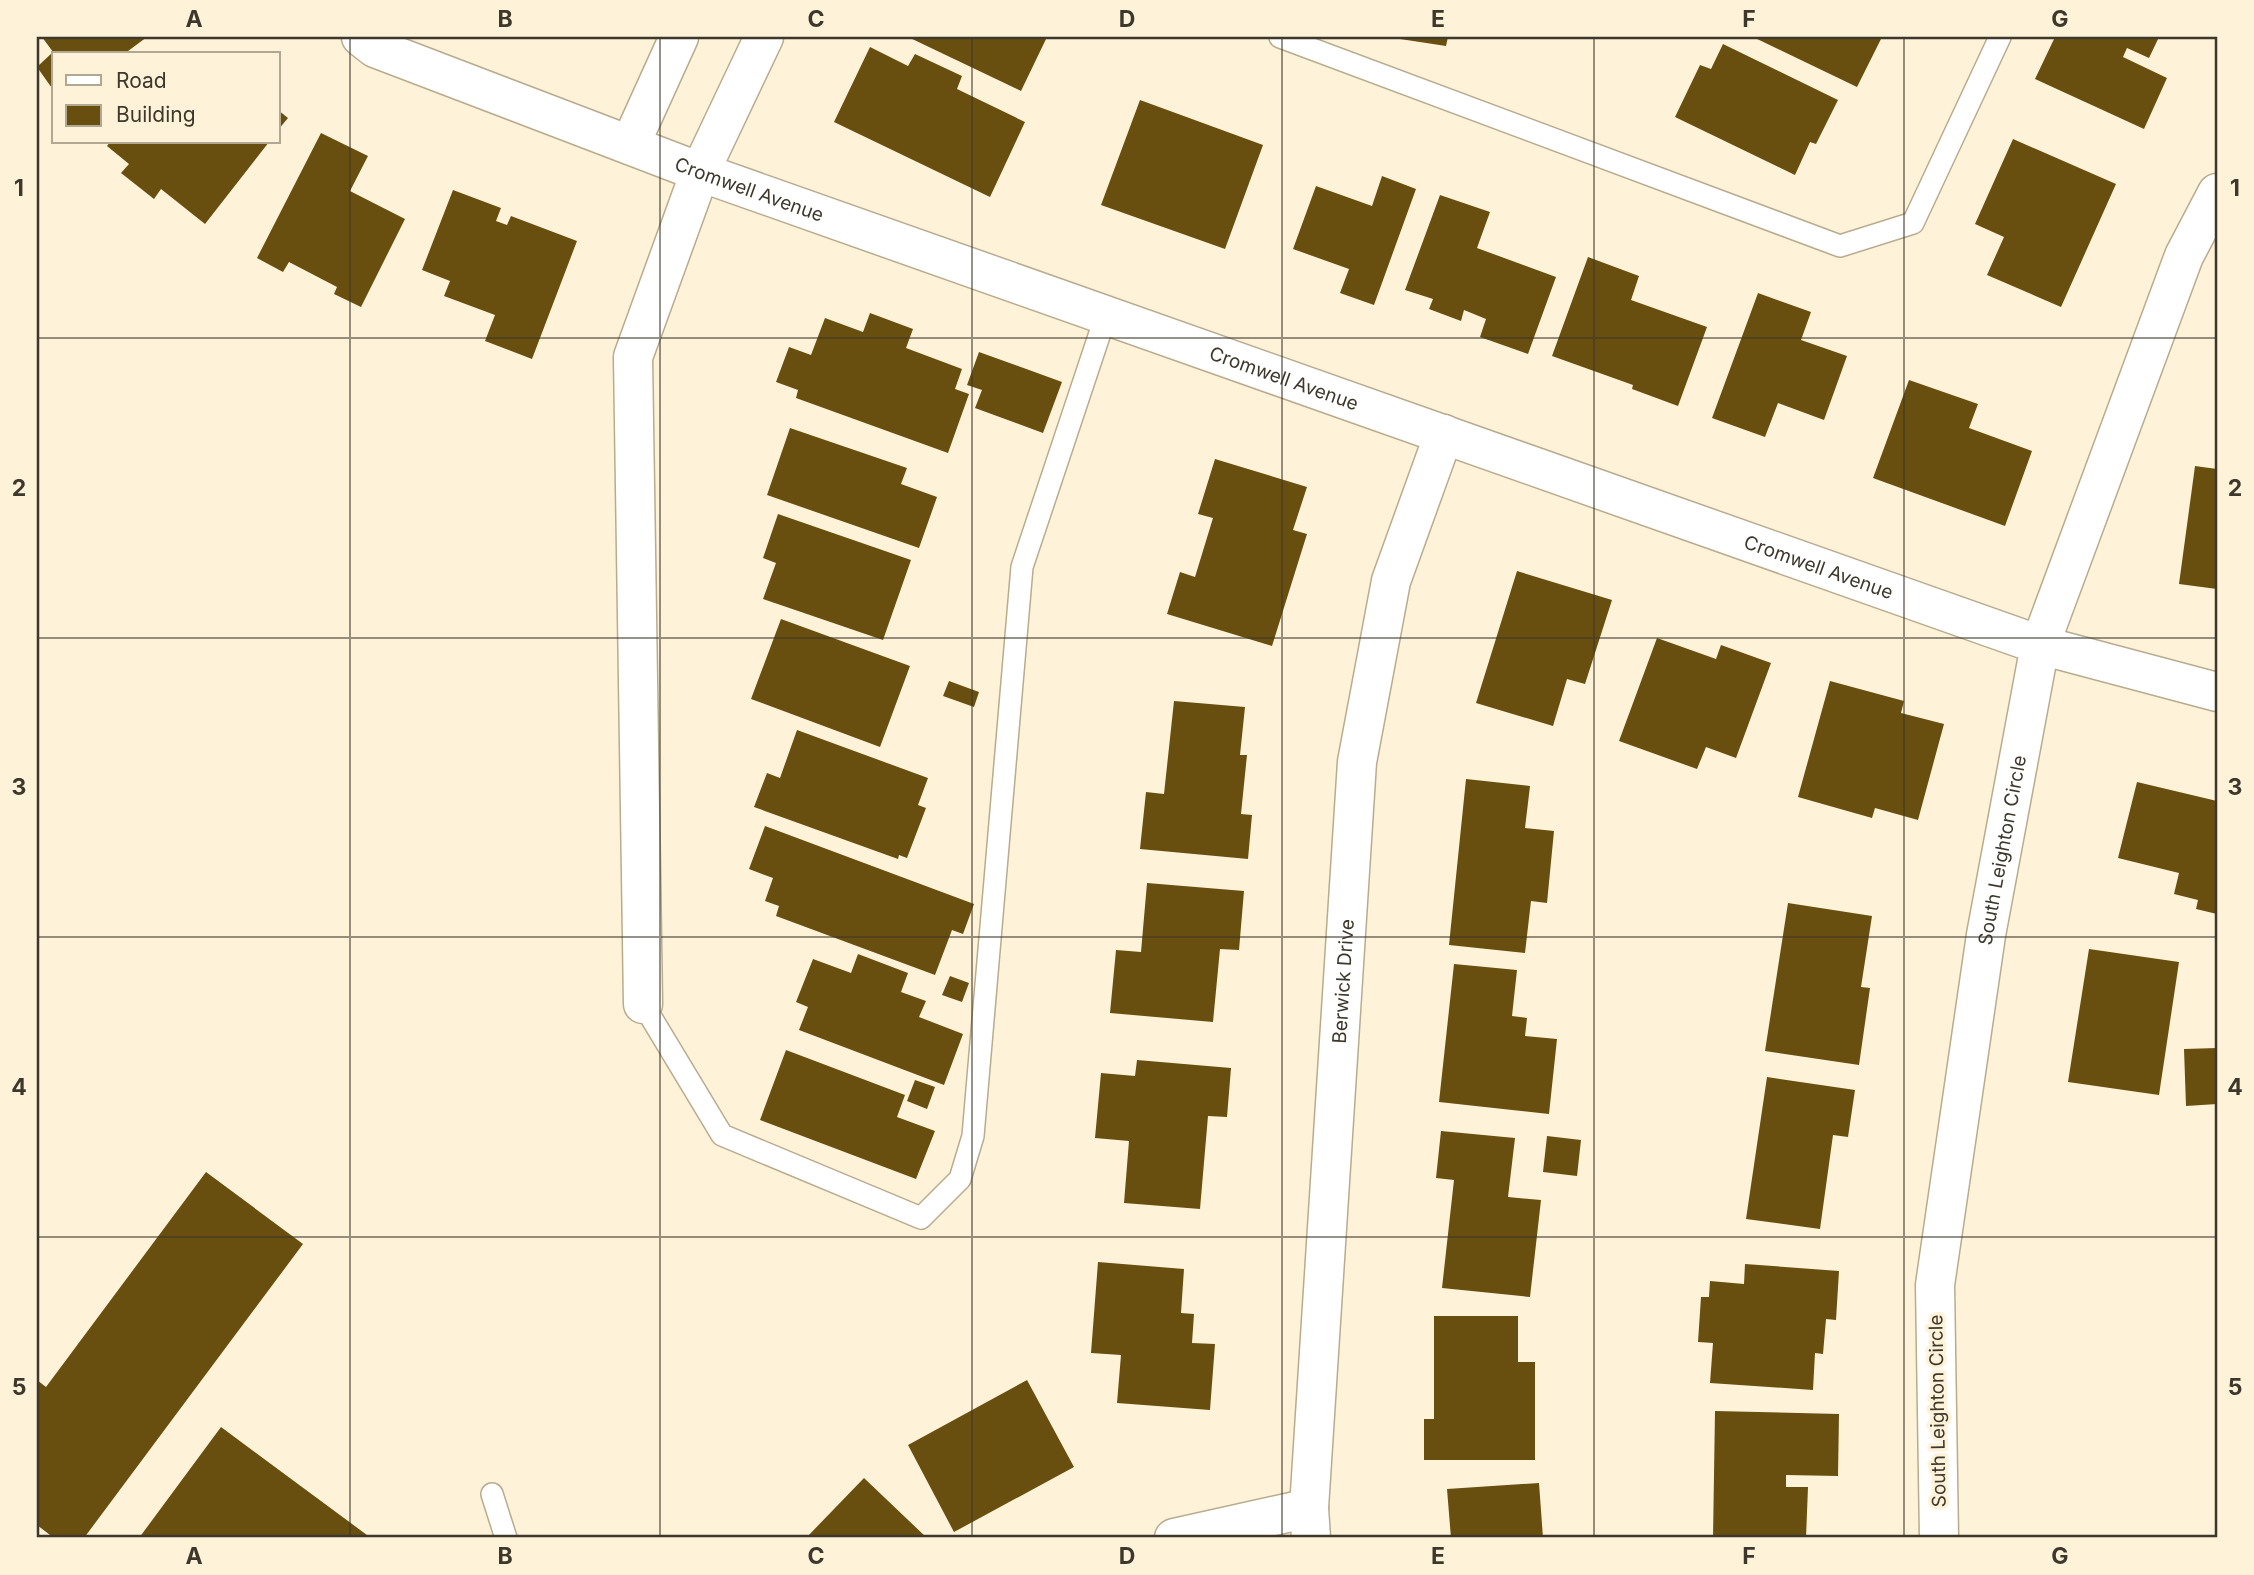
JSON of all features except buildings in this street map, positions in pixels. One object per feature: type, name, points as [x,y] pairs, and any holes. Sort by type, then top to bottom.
[{"type":"street","name":"Cromwell Avenue","points":[[361,37],[375,48],[700,172],[2040,645],[2217,692]]},
{"type":"street","points":[[630,145],[679,37]]},
{"type":"street","points":[[643,1004],[633,357],[700,172],[764,37]]},
{"type":"street","name":"South Leighton Circle","points":[[1939,1538],[1935,1285],[1986,935],[2040,645],[2183,257],[2217,193]]},
{"type":"street","name":"Berwick Drive","points":[[1310,1523],[1357,762],[1391,581],[1444,434]]},
{"type":"street","points":[[1174,1538],[1310,1523]]},
{"type":"lane","points":[[1280,37],[1840,246],[1913,223],[2000,37]]},
{"type":"lane","points":[[643,1004],[722,1135],[921,1218],[960,1179],[972,1136],[1022,568],[1106,315]]},
{"type":"lane","points":[[492,1494],[506,1538]]}]
